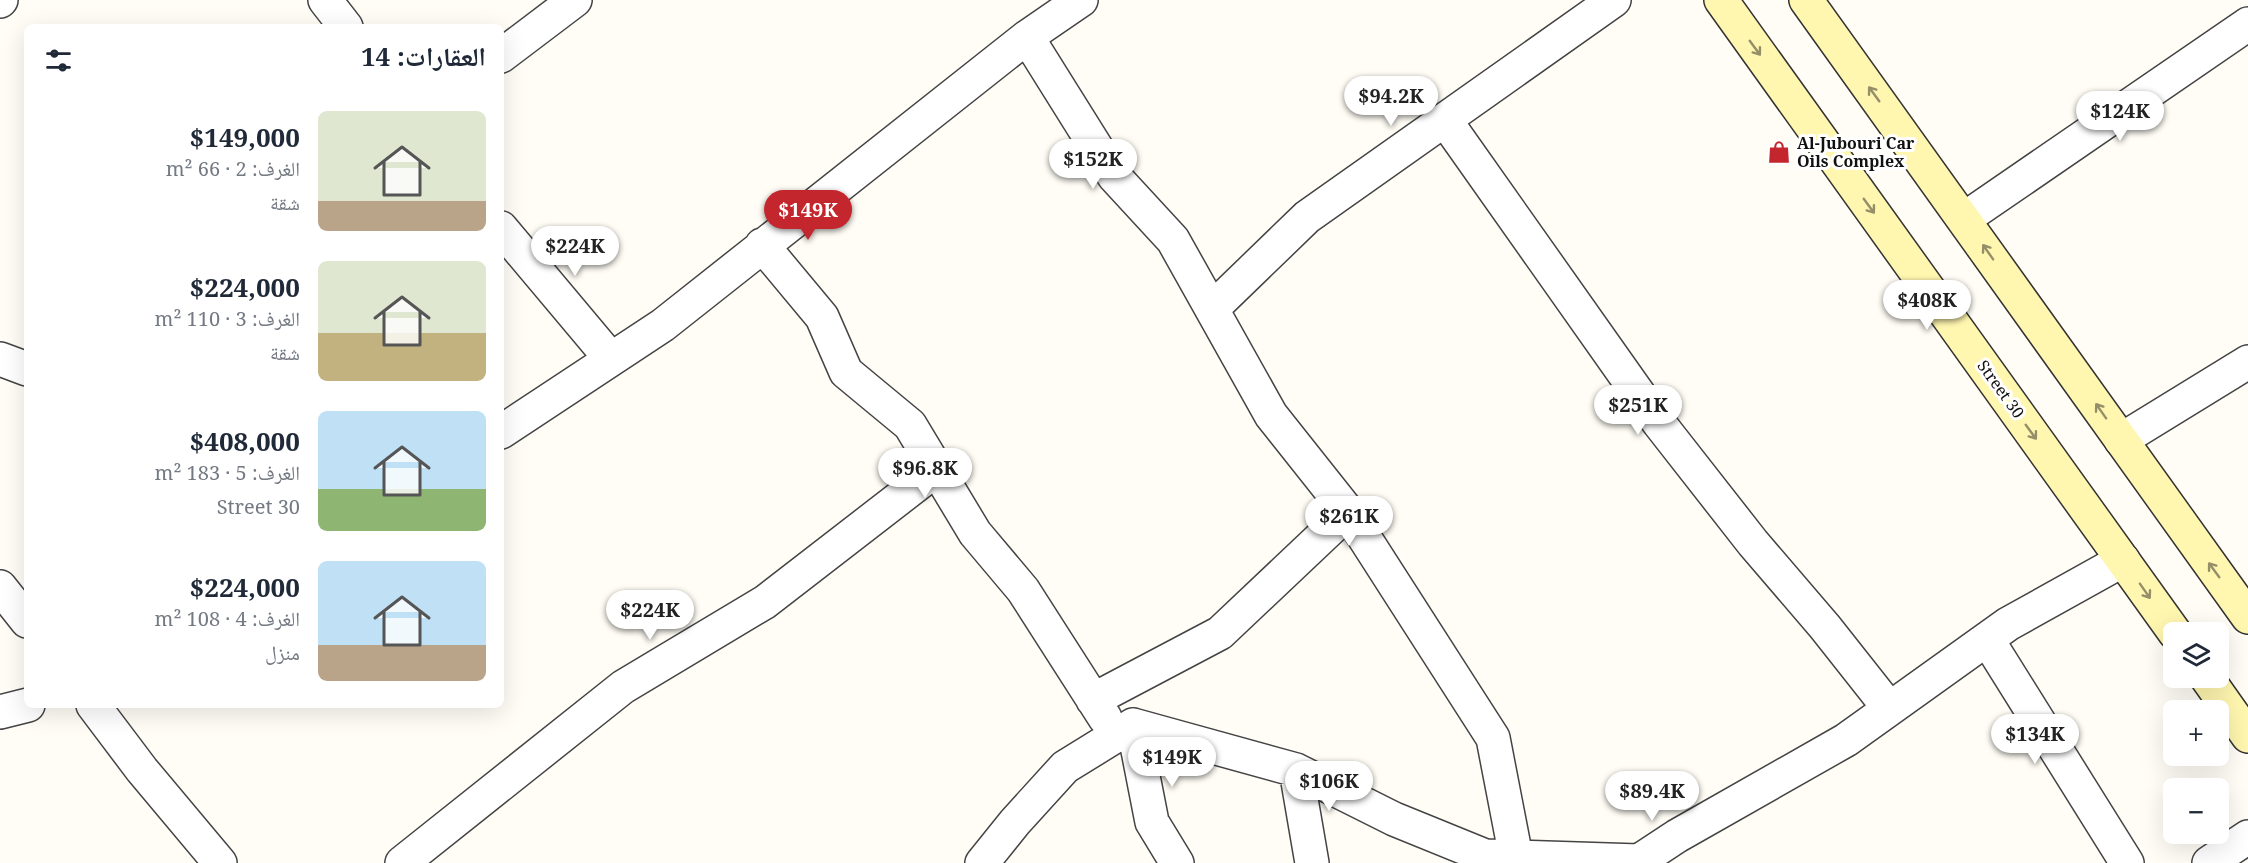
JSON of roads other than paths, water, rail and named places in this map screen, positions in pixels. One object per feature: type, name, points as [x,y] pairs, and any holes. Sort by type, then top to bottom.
[{"type":"street","points":[[325,0],[344,24]]},
{"type":"street","points":[[504,54],[575,0]]},
{"type":"street","points":[[504,430],[663,325],[1027,37],[1081,0]]},
{"type":"street","points":[[1213,308],[1307,217],[1614,0]]},
{"type":"street","name":"Street 30","points":[[1721,0],[2167,622]]},
{"type":"street","points":[[1806,0],[2248,617]]},
{"type":"street","points":[[1964,219],[2248,24]]},
{"type":"street","points":[[1027,37],[1114,176],[1173,240],[1271,415],[1348,512],[1493,738],[1518,860]]},
{"type":"street","points":[[1445,120],[1659,423],[1753,543],[1825,627],[1889,708]]},
{"type":"street","points":[[504,232],[611,359]]},
{"type":"street","points":[[762,245],[822,317],[846,372],[910,425],[975,533],[1023,590],[1094,700],[1125,730],[1152,822],[1177,863]]},
{"type":"street","points":[[0,359],[24,368]]},
{"type":"street","points":[[2121,440],[2248,362]]},
{"type":"street","points":[[402,863],[623,687],[765,602],[937,469]]},
{"type":"street","points":[[1094,700],[1220,633],[1348,512]]},
{"type":"street","points":[[982,863],[1015,822],[1065,767],[1125,730],[1296,770],[1394,819],[1485,856],[1518,860],[1640,861],[1687,830],[1846,740],[2008,624],[2123,560]]},
{"type":"street","points":[[0,587],[24,617]]},
{"type":"street","points":[[1986,639],[2127,863]]},
{"type":"street","points":[[2214,688],[2248,736]]},
{"type":"street","points":[[0,712],[24,706]]},
{"type":"street","points":[[95,708],[142,770],[219,863]]},
{"type":"street","points":[[1296,770],[1312,863]]},
{"type":"street","points":[[2209,863],[2248,837]]},
{"type":"place","name":"Al-Jubouri Car Oils Complex","points":[[1779,152]]}]
